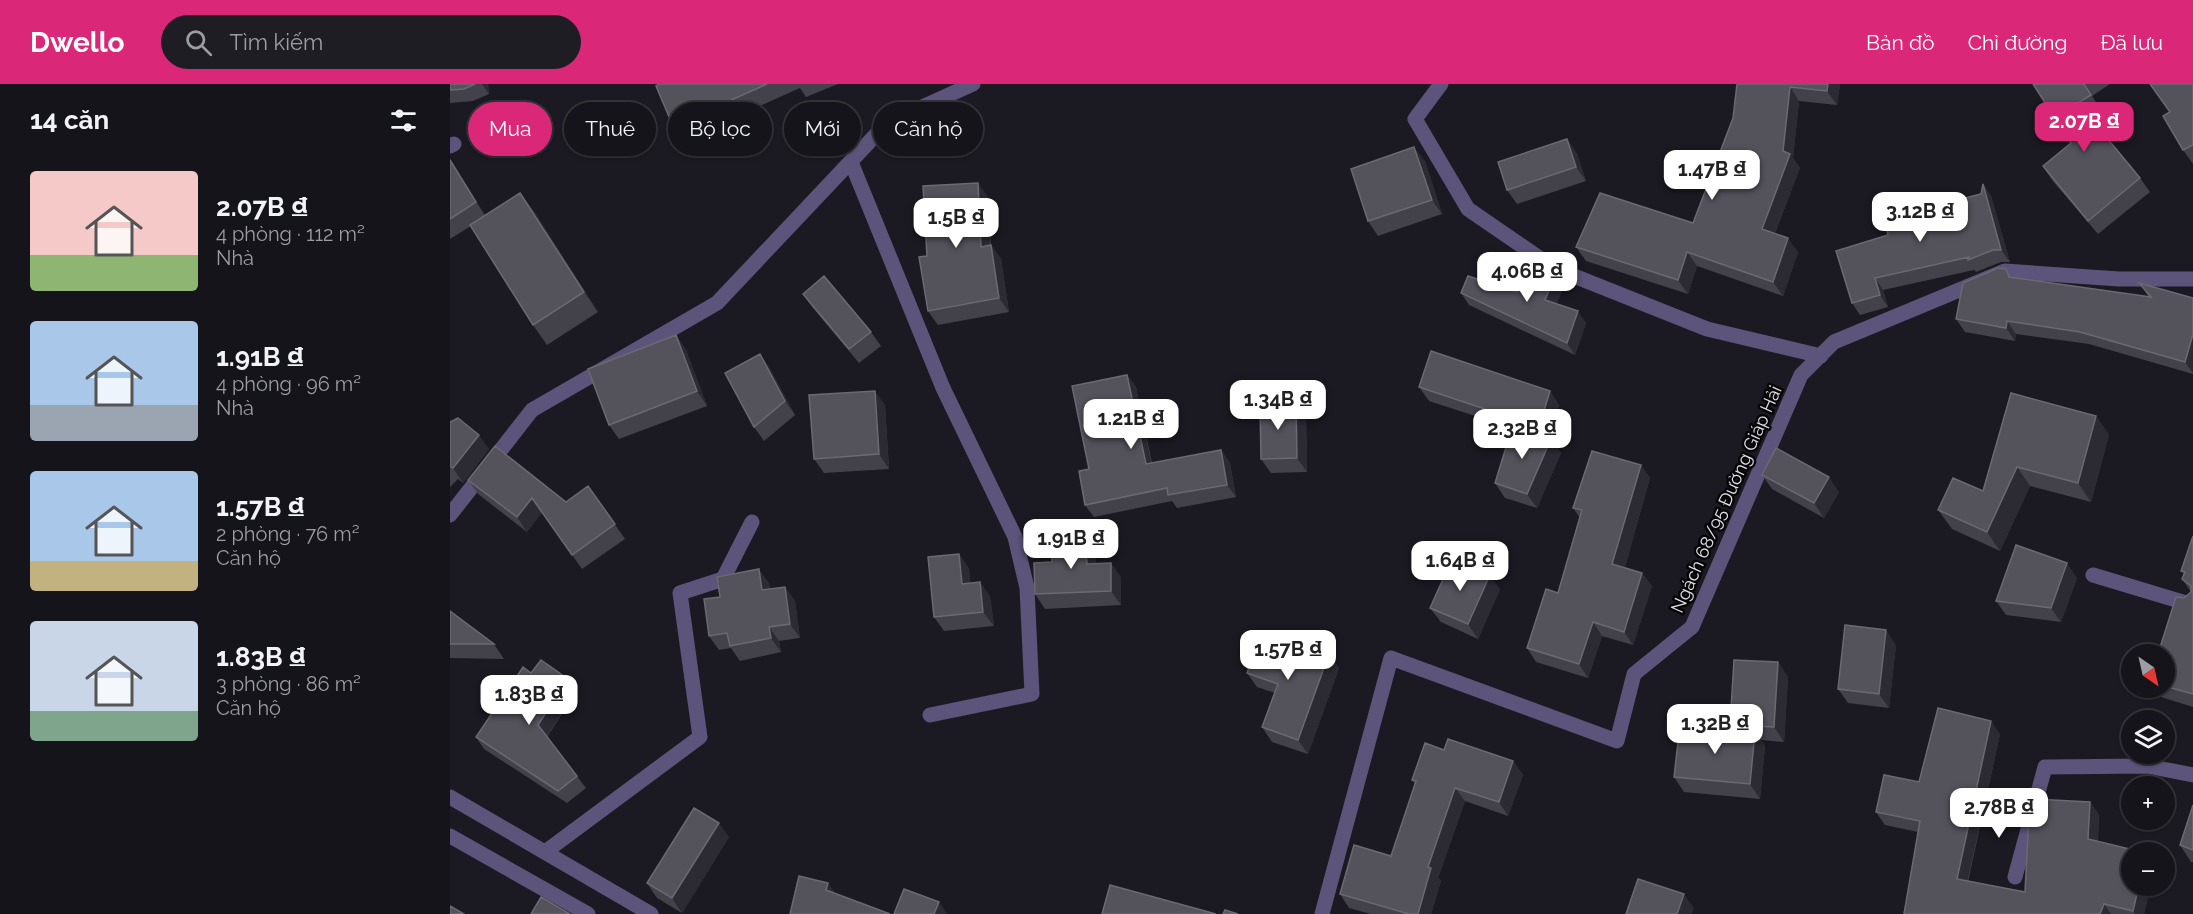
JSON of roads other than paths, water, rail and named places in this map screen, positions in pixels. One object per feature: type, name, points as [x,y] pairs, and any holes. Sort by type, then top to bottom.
[{"type":"street","points":[[450,515],[532,410],[717,303],[887,123],[974,84]]},
{"type":"street","points":[[1441,84],[1415,119],[1468,209],[1554,268],[1707,329],[1821,356]]},
{"type":"street","points":[[851,162],[943,388],[1015,537],[1028,588],[1032,694],[930,715]]},
{"type":"street","name":"Ngách 68/95 Đường Giáp Hải","points":[[1322,914],[1391,658],[1617,741],[1634,674],[1692,627],[1801,375],[1834,342],[2005,271],[2119,279],[2193,279]]},
{"type":"street","points":[[545,852],[700,737],[680,593],[723,579],[752,522]]},
{"type":"street","points":[[2093,575],[2193,605]]},
{"type":"street","points":[[2015,877],[2045,767],[2147,766],[2193,776]]},
{"type":"street","points":[[450,796],[651,914]]},
{"type":"street","points":[[450,836],[588,914]]}]
